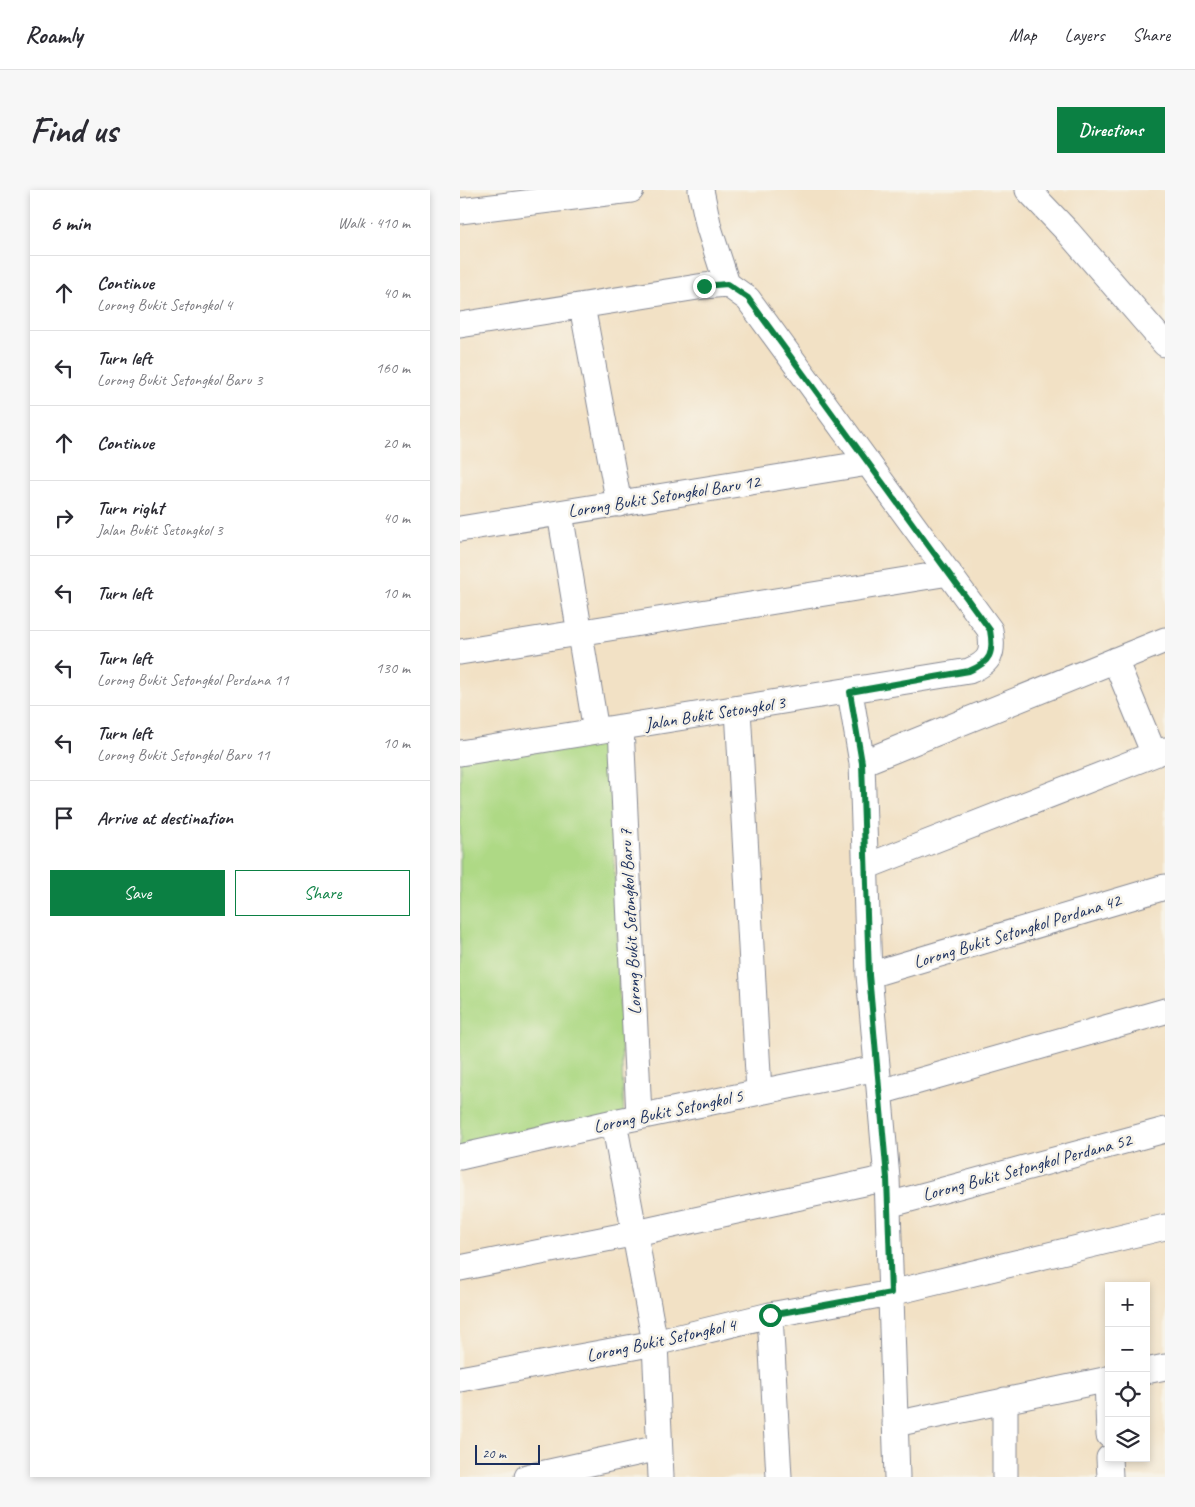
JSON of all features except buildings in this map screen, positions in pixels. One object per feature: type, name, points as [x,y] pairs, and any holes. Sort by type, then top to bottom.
[{"type":"street","points":[[460,211],[631,190]]},
{"type":"street","points":[[460,652],[949,573],[748,298],[727,284],[709,228],[701,190]]},
{"type":"street","points":[[1028,190],[1068,232],[1165,344]]},
{"type":"street","points":[[460,325],[704,286],[727,284]]},
{"type":"street","points":[[582,306],[619,504]]},
{"type":"street","name":"Lorong Bukit Setongkol Baru 12","points":[[460,529],[868,463]]},
{"type":"street","points":[[560,513],[596,731]]},
{"type":"street","name":"Jalan Bukit Setongkol 3","points":[[460,753],[850,692],[969,671],[982,666],[989,656],[992,645],[990,630],[949,573]]},
{"type":"street","points":[[862,763],[1165,640]]},
{"type":"street","points":[[865,867],[1159,752],[1115,660]]},
{"type":"street","points":[[850,692],[862,763],[869,975],[887,1178],[897,1477]]},
{"type":"street","points":[[738,709],[759,1092]]},
{"type":"street","name":"Lorong Bukit Setongkol Baru 7","points":[[620,727],[639,1116]]},
{"type":"street","name":"Lorong Bukit Setongkol Perdana 42","points":[[869,975],[1165,887]]},
{"type":"street","points":[[880,1092],[1165,1011]]},
{"type":"street","name":"Lorong Bukit Setongkol 5","points":[[460,1157],[639,1116],[877,1068]]},
{"type":"street","points":[[614,1122],[655,1343],[660,1477]]},
{"type":"street","name":"Lorong Bukit Setongkol Perdana 52","points":[[888,1205],[1165,1130]]},
{"type":"street","points":[[460,1268],[636,1234],[887,1178]]},
{"type":"street","points":[[891,1293],[1165,1227]]},
{"type":"street","name":"Lorong Bukit Setongkol 4","points":[[460,1379],[655,1343],[770,1315],[891,1293]]},
{"type":"street","points":[[770,1315],[779,1477]]},
{"type":"street","points":[[1150,1370],[1165,1367]]},
{"type":"street","points":[[895,1424],[1105,1380]]},
{"type":"street","points":[[1005,1400],[1005,1477]]},
{"type":"street","points":[[527,1477],[659,1448]]},
{"type":"street","points":[[1109,1462],[1110,1477]]},
{"type":"green space","points":[[609,724],[624,1119],[460,1152],[460,748]]},
{"type":"route","points":[[704,286],[727,284],[748,298],[990,630],[992,645],[989,656],[982,666],[969,671],[850,692],[862,763],[869,975],[887,1178],[891,1293],[770,1315]]}]
